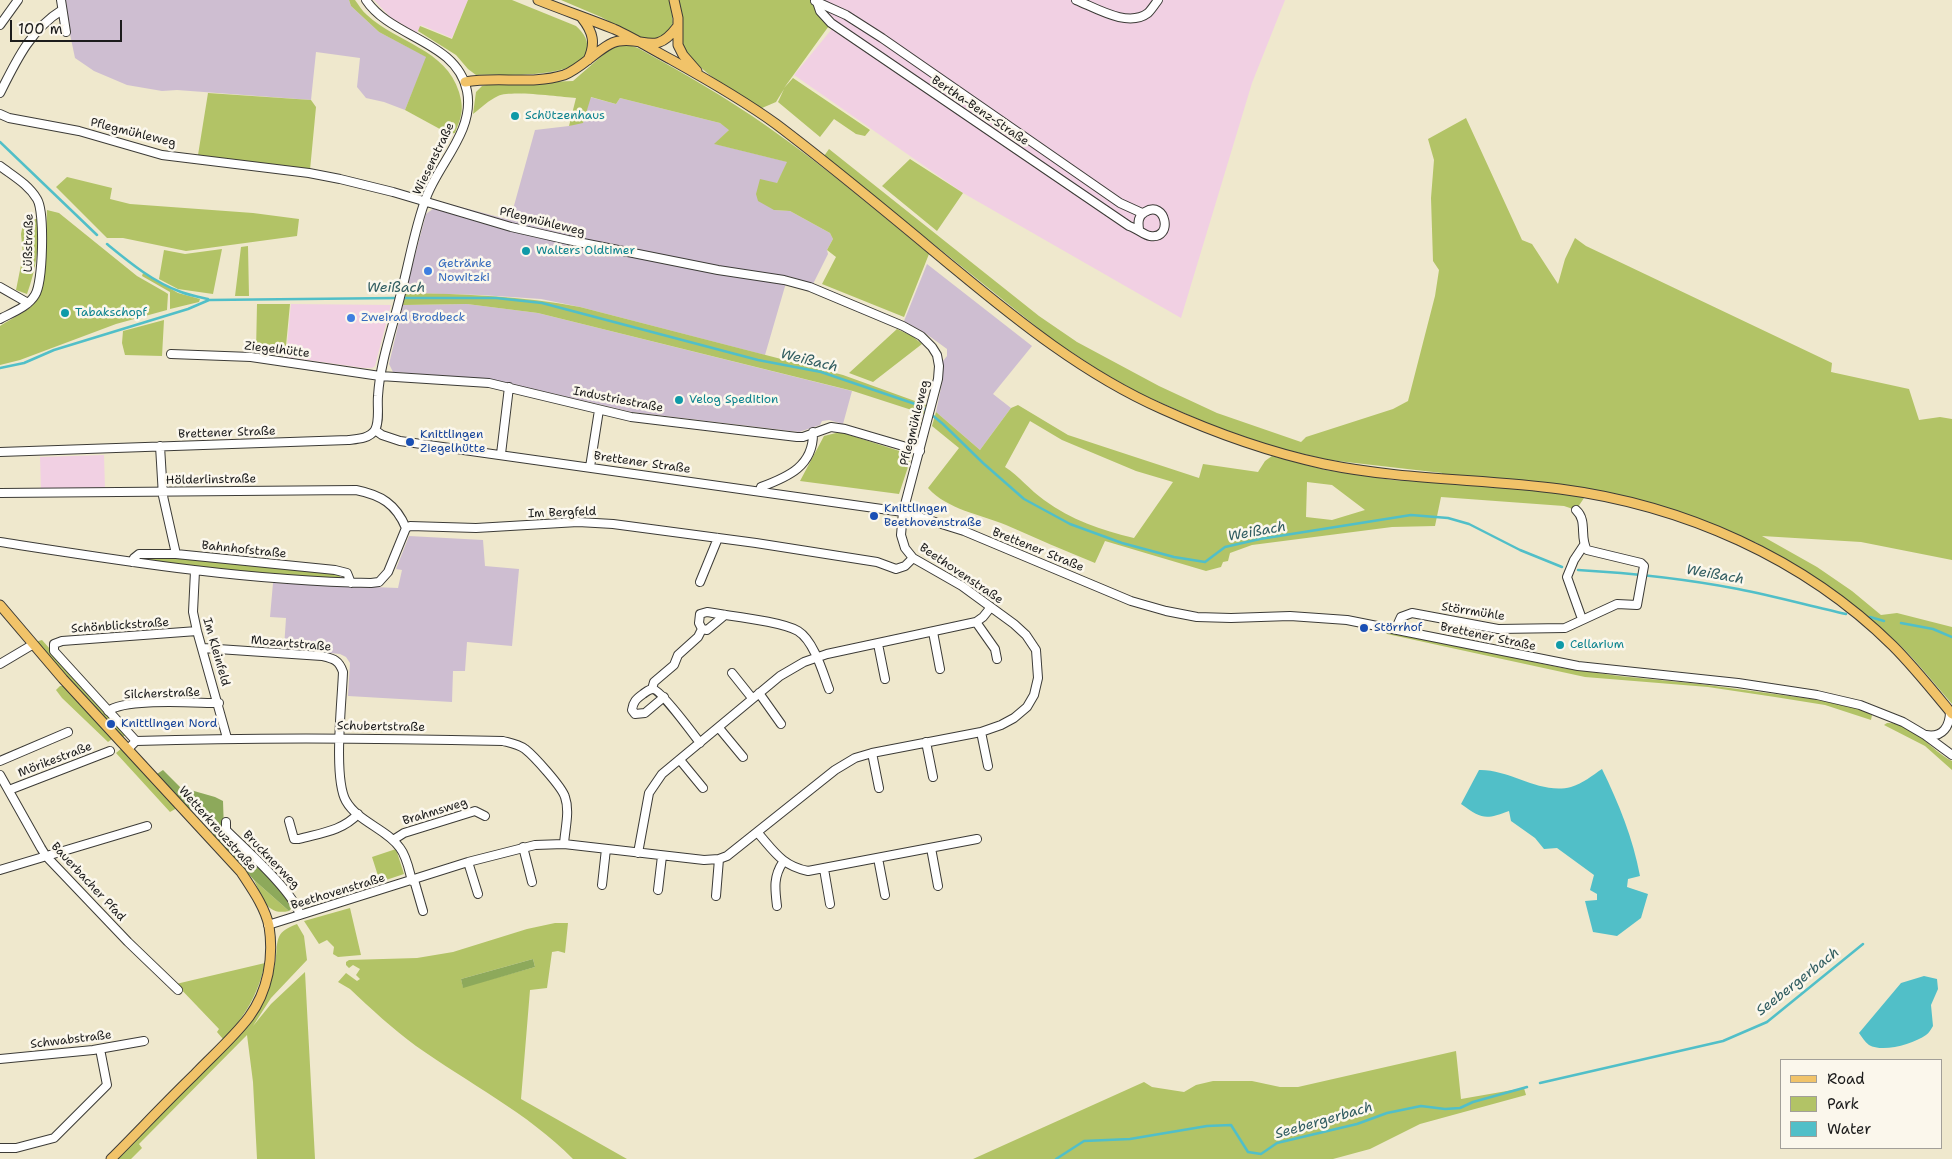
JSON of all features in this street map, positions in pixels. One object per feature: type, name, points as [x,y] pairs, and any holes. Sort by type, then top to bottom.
[{"type":"main road","points":[[538,0],[615,30],[702,76],[741,100],[773,122],[996,303],[1050,344],[1120,388],[1214,432],[1270,451],[1328,464],[1394,474],[1562,489],[1614,499],[1673,514],[1723,533],[1772,558],[1829,592],[1857,614],[1895,648],[1951,713]]},
{"type":"main road","points":[[674,0],[678,18],[678,45],[683,55],[702,76]]},
{"type":"main road","points":[[582,17],[592,35],[593,50],[588,61]]},
{"type":"main road","points":[[465,82],[548,78],[563,75],[618,41],[659,43],[670,36],[677,27]]},
{"type":"main road","name":"Wetterkreuzstraße","points":[[0,605],[32,645],[242,872],[257,897],[268,925],[270,962],[267,978],[260,998],[248,1017],[223,1046],[112,1159]]},
{"type":"street","points":[[0,25],[18,0]]},
{"type":"street","points":[[62,0],[66,32]]},
{"type":"street","points":[[366,0],[376,13],[441,54],[459,71],[465,82]]},
{"type":"street","points":[[1076,0],[1120,18],[1137,18],[1148,13],[1158,0]]},
{"type":"street","name":"Bertha-Benz-Straße","points":[[815,1],[846,16],[875,34],[1120,203],[1142,213],[1156,210],[1163,215],[1166,223],[1164,230],[1160,235],[1152,237],[1144,234],[1139,229],[1129,226],[831,23],[820,11],[815,1]]},
{"type":"street","points":[[0,93],[33,34],[51,17],[62,10]]},
{"type":"street","name":"Wiesenstraße","points":[[374,430],[378,418],[380,376],[425,201],[429,188],[462,130],[468,105],[465,82]]},
{"type":"street","name":"Pflegmühleweg","points":[[0,114],[9,118],[79,131],[162,155],[309,173],[349,181],[568,240],[708,268],[784,280],[810,287],[903,326],[926,341],[937,355],[939,366],[932,406],[904,512]]},
{"type":"street","name":"Lüßstraße","points":[[0,166],[29,187],[39,201],[41,208],[42,236],[38,286],[36,294],[28,303]]},
{"type":"street","points":[[1139,229],[1138,220],[1142,213]]},
{"type":"street","points":[[0,288],[28,303]]},
{"type":"street","points":[[0,319],[28,303]]},
{"type":"street","name":"Ziegelhütte","points":[[171,354],[251,357],[380,376]]},
{"type":"street","name":"Industriestraße","points":[[380,376],[489,384],[632,417],[797,437],[831,427],[846,429],[920,451]]},
{"type":"street","points":[[500,454],[509,388]]},
{"type":"street","points":[[590,467],[599,410]]},
{"type":"street","name":"Brettener Straße","points":[[0,452],[348,440],[369,436],[374,430],[400,441],[904,512],[964,532],[1132,601],[1166,611],[1197,617],[1290,616],[1330,618],[1396,628],[1513,654],[1578,666],[1817,695],[1860,705],[1882,713],[1925,735],[1952,756]]},
{"type":"street","points":[[760,491],[761,487],[786,478],[797,469],[808,456],[813,442],[813,432]]},
{"type":"street","points":[[160,446],[162,492],[176,554]]},
{"type":"street","name":"Hölderlinstraße","points":[[0,493],[356,490],[375,495],[388,502],[396,509],[406,528]]},
{"type":"street","points":[[1576,510],[1582,515],[1584,545],[1566,577],[1582,619]]},
{"type":"street","name":"Beethovenstraße","points":[[268,925],[468,862],[523,847],[548,843],[704,860],[719,859],[727,856],[835,770],[855,758],[980,732],[1001,725],[1014,718],[1027,707],[1034,695],[1038,678],[1036,650],[1014,624],[962,586],[913,558],[905,548],[901,536],[904,512]]},
{"type":"street","name":"Im Bergfeld","points":[[406,528],[410,526],[476,528],[578,522],[622,525],[718,538],[877,562],[896,569],[905,566],[913,558]]},
{"type":"street","name":"Bahnhofstraße","points":[[0,542],[195,571],[274,579],[371,583],[379,582],[388,572],[406,528]]},
{"type":"street","points":[[700,582],[718,538]]},
{"type":"street","name":"Störrmühle","points":[[1396,628],[1401,618],[1412,613],[1498,629],[1565,628],[1617,604],[1637,606],[1644,566],[1641,563],[1587,550],[1584,545]]},
{"type":"street","name":"Bahnhofstraße","points":[[132,562],[139,554],[176,554],[335,570],[347,573],[351,582]]},
{"type":"street","name":"Im Kleinfeld","points":[[195,571],[193,612],[227,738]]},
{"type":"street","points":[[638,853],[649,793],[662,774],[780,676],[816,657],[976,622],[984,617],[990,608]]},
{"type":"street","points":[[702,629],[699,623],[700,614],[706,612],[774,623],[798,632],[816,657],[830,689]]},
{"type":"street","points":[[702,629],[707,630],[711,628],[724,615]]},
{"type":"street","points":[[976,622],[995,649],[998,659]]},
{"type":"street","points":[[664,697],[645,713],[635,714],[632,710],[635,700],[652,689],[654,682],[674,665],[678,655],[698,637],[702,629]]},
{"type":"street","name":"Schönblickstraße","points":[[136,741],[54,652],[54,644],[62,641],[114,636],[197,631]]},
{"type":"street","points":[[933,632],[940,669]]},
{"type":"street","points":[[878,644],[885,679]]},
{"type":"street","points":[[0,664],[32,645]]},
{"type":"street","name":"Mozartstraße","points":[[203,648],[322,656],[340,663],[343,672],[340,784],[347,802],[358,814],[393,840],[405,857],[413,880]]},
{"type":"street","points":[[732,673],[781,724]]},
{"type":"street","points":[[652,689],[657,690],[664,697],[700,743]]},
{"type":"street","name":"Silcherstraße","points":[[108,711],[114,707],[142,703],[219,703]]},
{"type":"street","points":[[1925,735],[1933,736],[1945,730],[1951,713]]},
{"type":"street","points":[[719,728],[743,757]]},
{"type":"street","points":[[0,761],[68,732]]},
{"type":"street","points":[[980,732],[988,766]]},
{"type":"street","name":"Schubertstraße","points":[[136,741],[227,738],[340,738],[503,741],[514,743],[524,748],[532,756],[562,790],[566,798],[567,813],[564,844]]},
{"type":"street","points":[[128,749],[136,741]]},
{"type":"street","points":[[926,742],[933,777]]},
{"type":"street","points":[[1938,745],[1952,747]]},
{"type":"street","name":"Mörikestraße","points":[[4,787],[110,751]]},
{"type":"street","points":[[872,753],[879,788]]},
{"type":"street","points":[[680,760],[703,788]]},
{"type":"street","name":"Bauerbacher Pfad","points":[[0,775],[4,787],[46,856],[128,942],[178,990]]},
{"type":"street","name":"Brahmsweg","points":[[393,840],[404,833],[475,811],[485,816]]},
{"type":"street","points":[[289,821],[294,839],[300,839],[350,823],[358,814]]},
{"type":"street","name":"Brucknerweg","points":[[226,822],[226,830],[288,893],[298,906],[300,915]]},
{"type":"street","points":[[0,870],[147,826]]},
{"type":"street","points":[[757,832],[783,862],[798,869],[808,870],[824,869],[977,839]]},
{"type":"street","points":[[523,847],[532,882]]},
{"type":"street","points":[[932,848],[938,886]]},
{"type":"street","points":[[602,885],[606,849]]},
{"type":"street","points":[[658,890],[662,856]]},
{"type":"street","points":[[878,858],[885,895]]},
{"type":"street","points":[[716,896],[719,859]]},
{"type":"street","points":[[468,862],[478,894]]},
{"type":"street","points":[[776,906],[774,882],[783,862]]},
{"type":"street","points":[[824,869],[830,904]]},
{"type":"street","points":[[413,880],[423,911]]},
{"type":"street","name":"Schwabstraße","points":[[0,1059],[100,1049],[144,1041]]},
{"type":"street","points":[[0,1148],[16,1148],[54,1138],[107,1085],[100,1049]]},
{"type":"shaded area","points":[[66,0],[349,0],[351,6],[379,32],[427,57],[405,110],[366,98],[357,87],[360,58],[316,52],[311,100],[177,90],[162,91],[127,85],[94,71],[75,58],[67,20]]},
{"type":"shaded area","points":[[374,0],[468,0],[452,38],[421,25],[417,33],[390,17]]},
{"type":"shaded area","points":[[813,0],[1285,0],[1252,83],[1181,318],[963,193],[794,75],[836,24]]},
{"type":"shaded area","points":[[590,97],[616,104],[620,98],[720,123],[730,129],[715,144],[788,162],[777,183],[774,210],[790,211],[830,233],[833,239],[827,250],[828,254],[813,284],[788,276],[765,355],[580,307],[541,299],[405,293],[426,214],[442,202],[510,220],[535,130],[569,126],[577,123]]},
{"type":"shaded area","points":[[927,264],[1032,346],[993,394],[1011,408],[980,450],[936,412],[943,378],[943,361],[947,356],[947,349],[904,321]]},
{"type":"shaded area","points":[[291,304],[391,305],[375,366],[364,368],[286,357]]},
{"type":"shaded area","points":[[467,304],[538,313],[852,391],[843,424],[829,420],[822,421],[820,425],[799,432],[632,412],[491,379],[393,372],[389,364],[403,305]]},
{"type":"shaded area","points":[[104,455],[105,489],[41,491],[40,457]]},
{"type":"shaded area","points":[[409,536],[483,540],[485,566],[519,569],[512,646],[467,642],[465,671],[453,671],[452,702],[348,696],[350,663],[346,657],[340,654],[284,648],[286,618],[270,617],[273,583],[398,588],[402,570],[396,569]]},
{"type":"green space","points":[[349,0],[355,0],[365,13],[379,25],[432,56],[453,77],[462,106],[460,120],[455,133],[449,134],[405,110],[426,57],[379,32],[351,6]]},
{"type":"green space","points":[[468,0],[512,0],[576,26],[586,38],[586,53],[579,62],[568,68],[553,72],[519,75],[476,75],[456,55],[418,31],[420,26],[452,39]]},
{"type":"green space","points":[[561,0],[670,0],[673,23],[667,34],[660,38],[648,39],[638,37],[601,17]]},
{"type":"green space","points":[[679,0],[813,0],[831,23],[784,88],[793,78],[870,130],[865,136],[856,134],[834,119],[820,137],[778,102],[784,89],[776,102],[762,108],[729,89],[704,70],[686,51],[681,38]]},
{"type":"green space","points":[[619,44],[638,48],[752,116],[830,173],[929,254],[904,317],[822,284],[836,257],[827,250],[833,239],[830,233],[790,211],[774,210],[758,201],[756,194],[760,179],[777,183],[787,162],[714,144],[729,130],[720,123],[620,98],[616,104],[591,97],[583,123],[569,126],[576,98],[524,94],[498,96],[473,114],[476,92],[482,86],[491,84],[573,81],[612,47]]},
{"type":"green space","points":[[208,93],[311,100],[316,107],[310,170],[198,155]]},
{"type":"green space","points":[[1466,118],[1522,240],[1532,244],[1558,284],[1565,259],[1575,238],[1586,246],[1832,363],[1831,372],[1909,389],[1919,420],[1940,417],[1952,419],[1952,560],[1861,542],[1762,536],[1817,567],[1852,591],[1881,615],[1897,613],[1952,627],[1952,704],[1907,652],[1874,622],[1825,585],[1755,542],[1750,546],[1673,514],[1566,491],[1584,498],[1576,510],[1564,506],[1441,497],[1435,526],[1392,527],[1252,545],[1230,553],[1228,561],[1223,562],[1221,567],[1206,571],[1105,541],[1095,563],[1006,525],[965,511],[945,502],[928,488],[959,448],[932,426],[936,412],[980,450],[1011,408],[1018,405],[1068,435],[1199,478],[1203,464],[1258,472],[1265,461],[1272,456],[1326,470],[1393,480],[1443,483],[1442,473],[1329,460],[1274,447],[1209,424],[1139,393],[1102,372],[1053,340],[824,156],[829,149],[1039,316],[1077,342],[1159,386],[1217,413],[1301,442],[1306,437],[1393,409],[1408,401],[1435,296],[1439,270],[1433,261],[1431,198],[1434,160],[1428,139]],"holes":[[[1030,421],[1062,440],[1136,471],[1173,482],[1134,538],[1098,528],[1054,507],[1005,467]],[[1307,482],[1332,485],[1365,510],[1332,520],[1306,517]]]},
{"type":"green space","points":[[910,159],[963,193],[937,231],[882,186]]},
{"type":"green space","points":[[67,177],[112,188],[110,199],[130,204],[253,213],[299,219],[297,236],[186,251],[123,238],[107,238],[56,187]]},
{"type":"green space","points":[[47,210],[59,213],[137,276],[168,294],[167,310],[116,324],[20,360],[0,365],[0,326],[35,303],[41,292],[45,270]]},
{"type":"green space","points":[[24,219],[37,219],[38,229],[33,275],[27,294],[16,290],[23,255],[21,234]]},
{"type":"green space","points":[[248,246],[249,296],[235,296],[241,247]]},
{"type":"green space","points":[[222,249],[213,294],[178,289],[159,279],[164,250],[185,254]]},
{"type":"green space","points":[[143,273],[178,293],[200,299],[199,302],[170,309],[170,292],[142,276]]},
{"type":"green space","points":[[405,293],[493,296],[580,307],[843,375],[926,405],[924,414],[853,391],[538,313],[467,304],[403,305]]},
{"type":"green space","points":[[257,304],[290,304],[285,356],[256,352]]},
{"type":"green space","points":[[164,320],[162,356],[125,355],[122,343],[123,331]]},
{"type":"green space","points":[[897,329],[912,336],[922,344],[873,382],[849,373]]},
{"type":"green space","points":[[840,432],[912,455],[899,494],[800,481],[824,436]]},
{"type":"green space","points":[[143,556],[174,557],[340,574],[340,578],[268,575],[143,560]]},
{"type":"green space","points":[[1385,631],[1563,668],[1812,699],[1856,707],[1872,715],[1871,720],[1825,705],[1708,687],[1585,677],[1387,634]]},
{"type":"green space","points":[[42,640],[126,735],[123,737],[35,642]]},
{"type":"green space","points":[[63,686],[112,739],[108,742],[62,698],[56,690]]},
{"type":"green space","points":[[1887,723],[1905,727],[1913,732],[1952,761],[1952,770],[1925,746],[1884,725]]},
{"type":"green space","points":[[122,748],[177,808],[170,812],[116,753]]},
{"type":"green space","points":[[163,770],[180,787],[223,801],[224,831],[281,891],[293,907],[289,911],[254,880],[211,832],[213,824],[197,809],[188,808],[157,774]]},
{"type":"green space","points":[[396,849],[404,874],[380,882],[372,857]]},
{"type":"green space","points":[[254,880],[289,911],[281,912],[270,908],[263,899]]},
{"type":"green space","points":[[350,908],[361,955],[338,957],[333,954],[334,947],[327,940],[319,944],[304,921]]},
{"type":"green space","points":[[555,923],[568,923],[565,953],[552,952],[547,988],[530,990],[521,1099],[627,1159],[573,1159],[537,1127],[416,1046],[382,1019],[350,989],[338,982],[346,973],[357,981],[360,979],[356,975],[360,969],[353,965],[349,968],[346,965],[346,962],[349,960],[417,958],[453,952],[527,929]],"holes":[[[533,959],[535,967],[463,987],[461,979]]]},
{"type":"green space","points":[[297,924],[304,936],[307,960],[271,998],[253,1026],[271,1004],[305,972],[315,1159],[257,1159],[253,1082],[247,1035],[139,1144],[142,1148],[131,1159],[116,1159],[266,994],[274,968],[278,939],[289,927]]},
{"type":"green space","points":[[533,959],[535,967],[463,988],[461,979]]},
{"type":"green space","points":[[265,963],[259,984],[250,1004],[223,1039],[217,1032],[219,1029],[176,984]]},
{"type":"green space","points":[[1456,1051],[1461,1099],[1524,1088],[1526,1095],[1420,1124],[1370,1149],[1333,1159],[973,1159],[1144,1082],[1152,1087],[1184,1092],[1196,1085],[1213,1081],[1252,1081],[1280,1087],[1298,1087]]},
{"type":"water","points":[[1602,769],[1625,821],[1634,848],[1640,876],[1628,879],[1627,887],[1648,894],[1641,918],[1617,936],[1593,932],[1585,901],[1597,900],[1597,894],[1590,890],[1594,875],[1557,848],[1544,849],[1535,838],[1511,821],[1509,811],[1489,817],[1474,813],[1461,804],[1479,770],[1502,773],[1536,785],[1559,789],[1579,784]]},
{"type":"water","points":[[1924,976],[1937,979],[1938,989],[1931,1005],[1933,1026],[1929,1032],[1914,1041],[1890,1048],[1869,1045],[1859,1033],[1901,983]]},
{"type":"waterway","points":[[0,142],[97,235]]},
{"type":"waterway","points":[[107,244],[161,283],[184,293],[208,299]]},
{"type":"waterway","name":"Weißach","points":[[0,368],[24,363],[54,350],[188,309],[209,300],[397,298]]},
{"type":"waterway","name":"Weißach","points":[[403,298],[496,298],[542,303],[758,360],[821,372],[921,406],[1024,499],[1070,524],[1122,543],[1174,557],[1205,562],[1225,547],[1260,539],[1411,515],[1448,518],[1469,524],[1520,550],[1562,567]]},
{"type":"waterway","name":"Weißach","points":[[1578,570],[1658,577],[1718,585],[1846,614]]},
{"type":"waterway","name":"Weißach","points":[[1870,617],[1884,621]]},
{"type":"waterway","name":"Weißach","points":[[1901,623],[1933,629],[1952,637]]},
{"type":"waterway","name":"Seebergerbach","points":[[1540,1083],[1723,1041],[1767,1022],[1863,944]]},
{"type":"waterway","name":"Seebergerbach","points":[[1056,1159],[1084,1141],[1130,1139],[1207,1126],[1231,1125],[1248,1152],[1261,1154],[1277,1143],[1357,1124],[1387,1113],[1421,1106],[1445,1109],[1460,1108],[1473,1102],[1527,1087]]},
{"type":"place","name":"Schützenhaus","points":[[515,116]]},
{"type":"place","name":"Walters Oldtimer","points":[[526,251]]},
{"type":"place","name":"Getränke Nowitzki","points":[[428,271]]},
{"type":"place","name":"Tabakschopf","points":[[65,313]]},
{"type":"place","name":"Zweirad Brodbeck","points":[[351,318]]},
{"type":"place","name":"Velog Spedition","points":[[679,400]]},
{"type":"place","name":"Knittlingen Ziegelhütte","points":[[410,442]]},
{"type":"place","name":"Knittlingen Beethovenstraße","points":[[874,516]]},
{"type":"place","name":"Störrhof","points":[[1364,628]]},
{"type":"place","name":"Cellarium","points":[[1560,645]]},
{"type":"place","name":"Knittlingen Nord","points":[[111,724]]}]
